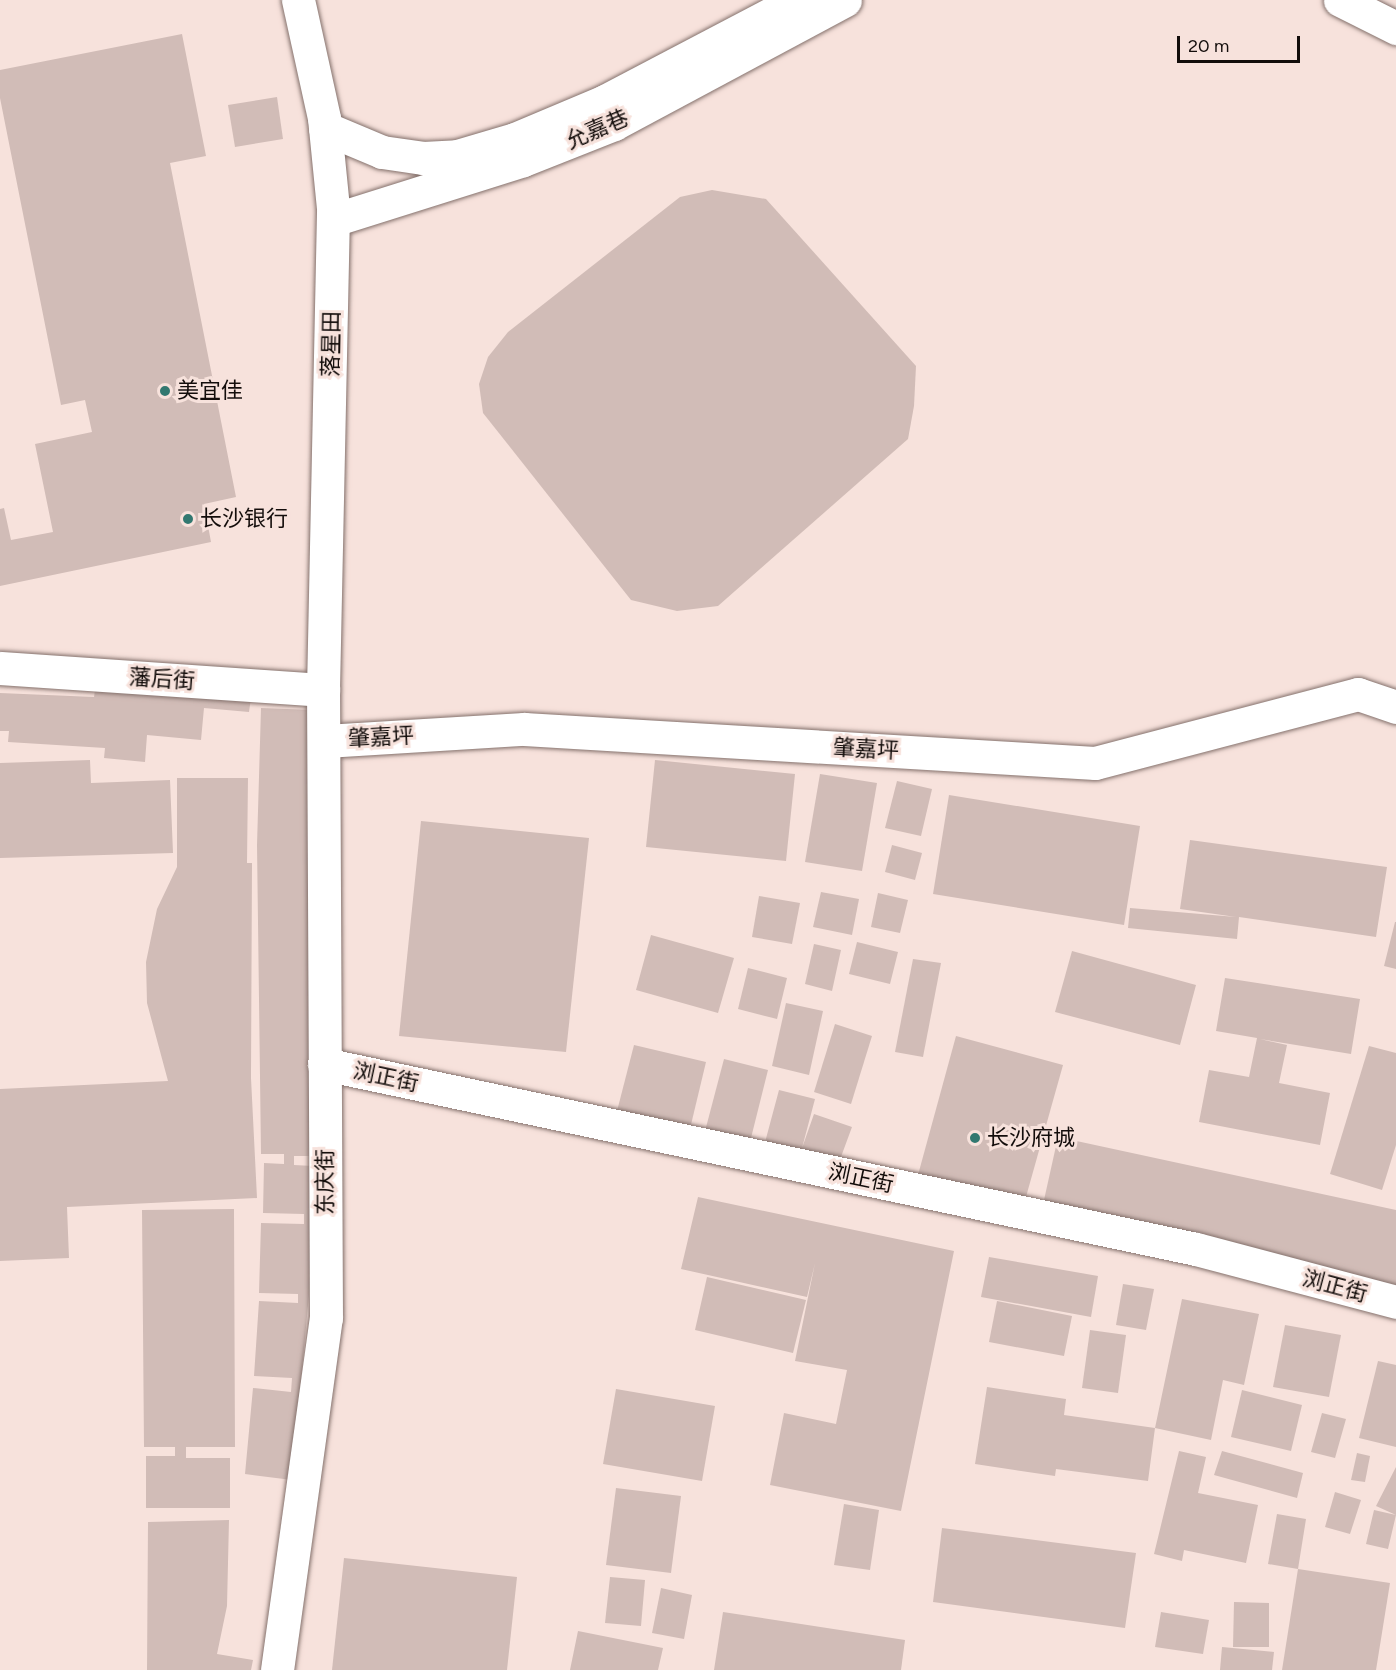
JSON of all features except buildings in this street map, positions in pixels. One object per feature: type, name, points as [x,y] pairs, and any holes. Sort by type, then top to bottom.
[{"type":"street","name":"落星田","points":[[298,0],[325,128],[333,220],[323,690]]},
{"type":"street","name":"允嘉巷","points":[[325,128],[382,152],[423,158],[457,156],[515,139],[605,101],[797,0]]},
{"type":"street","name":"允嘉巷","points":[[333,220],[523,160],[614,124],[845,0]]},
{"type":"street","points":[[1340,0],[1396,28]]},
{"type":"street","name":"藩后街","points":[[0,668],[323,690]]},
{"type":"street","name":"东庆街","points":[[277,1670],[326,1318],[323,690]]},
{"type":"street","name":"肇嘉坪","points":[[325,741],[524,729],[1095,763],[1358,694],[1396,707]]},
{"type":"street","name":"浏正街","points":[[324,1064],[1196,1249],[1396,1302]]},
{"type":"place","name":"美宜佳","points":[[165,391]]},
{"type":"place","name":"长沙银行","points":[[188,519]]},
{"type":"place","name":"长沙府城","points":[[975,1138]]}]
